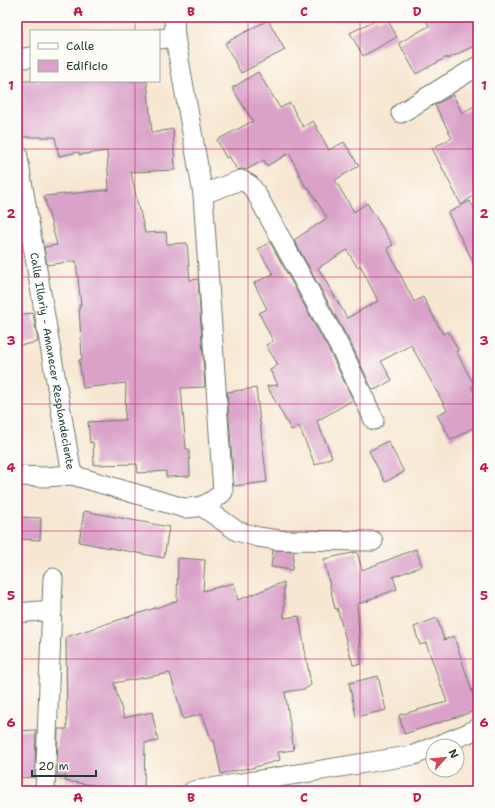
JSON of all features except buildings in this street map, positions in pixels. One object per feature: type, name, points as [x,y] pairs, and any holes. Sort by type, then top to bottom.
[{"type":"street","points":[[17,476],[45,477],[72,475],[184,508],[203,506],[215,500],[223,492],[203,194],[167,38],[174,17]]},
{"type":"street","points":[[17,59],[30,57]]},
{"type":"street","points":[[400,112],[478,66]]},
{"type":"street","name":"Calle Illariy - Amanecer Resplandeciente","points":[[17,152],[72,475]]},
{"type":"street","points":[[203,194],[241,180],[250,185],[256,193],[343,353],[374,420]]},
{"type":"street","points":[[203,506],[237,531],[258,537],[279,540],[373,541]]},
{"type":"street","points":[[45,791],[53,578]]},
{"type":"street","points":[[17,613],[52,610]]},
{"type":"street","points":[[456,738],[478,728]]},
{"type":"street","points":[[193,791],[414,755],[425,750]]}]
